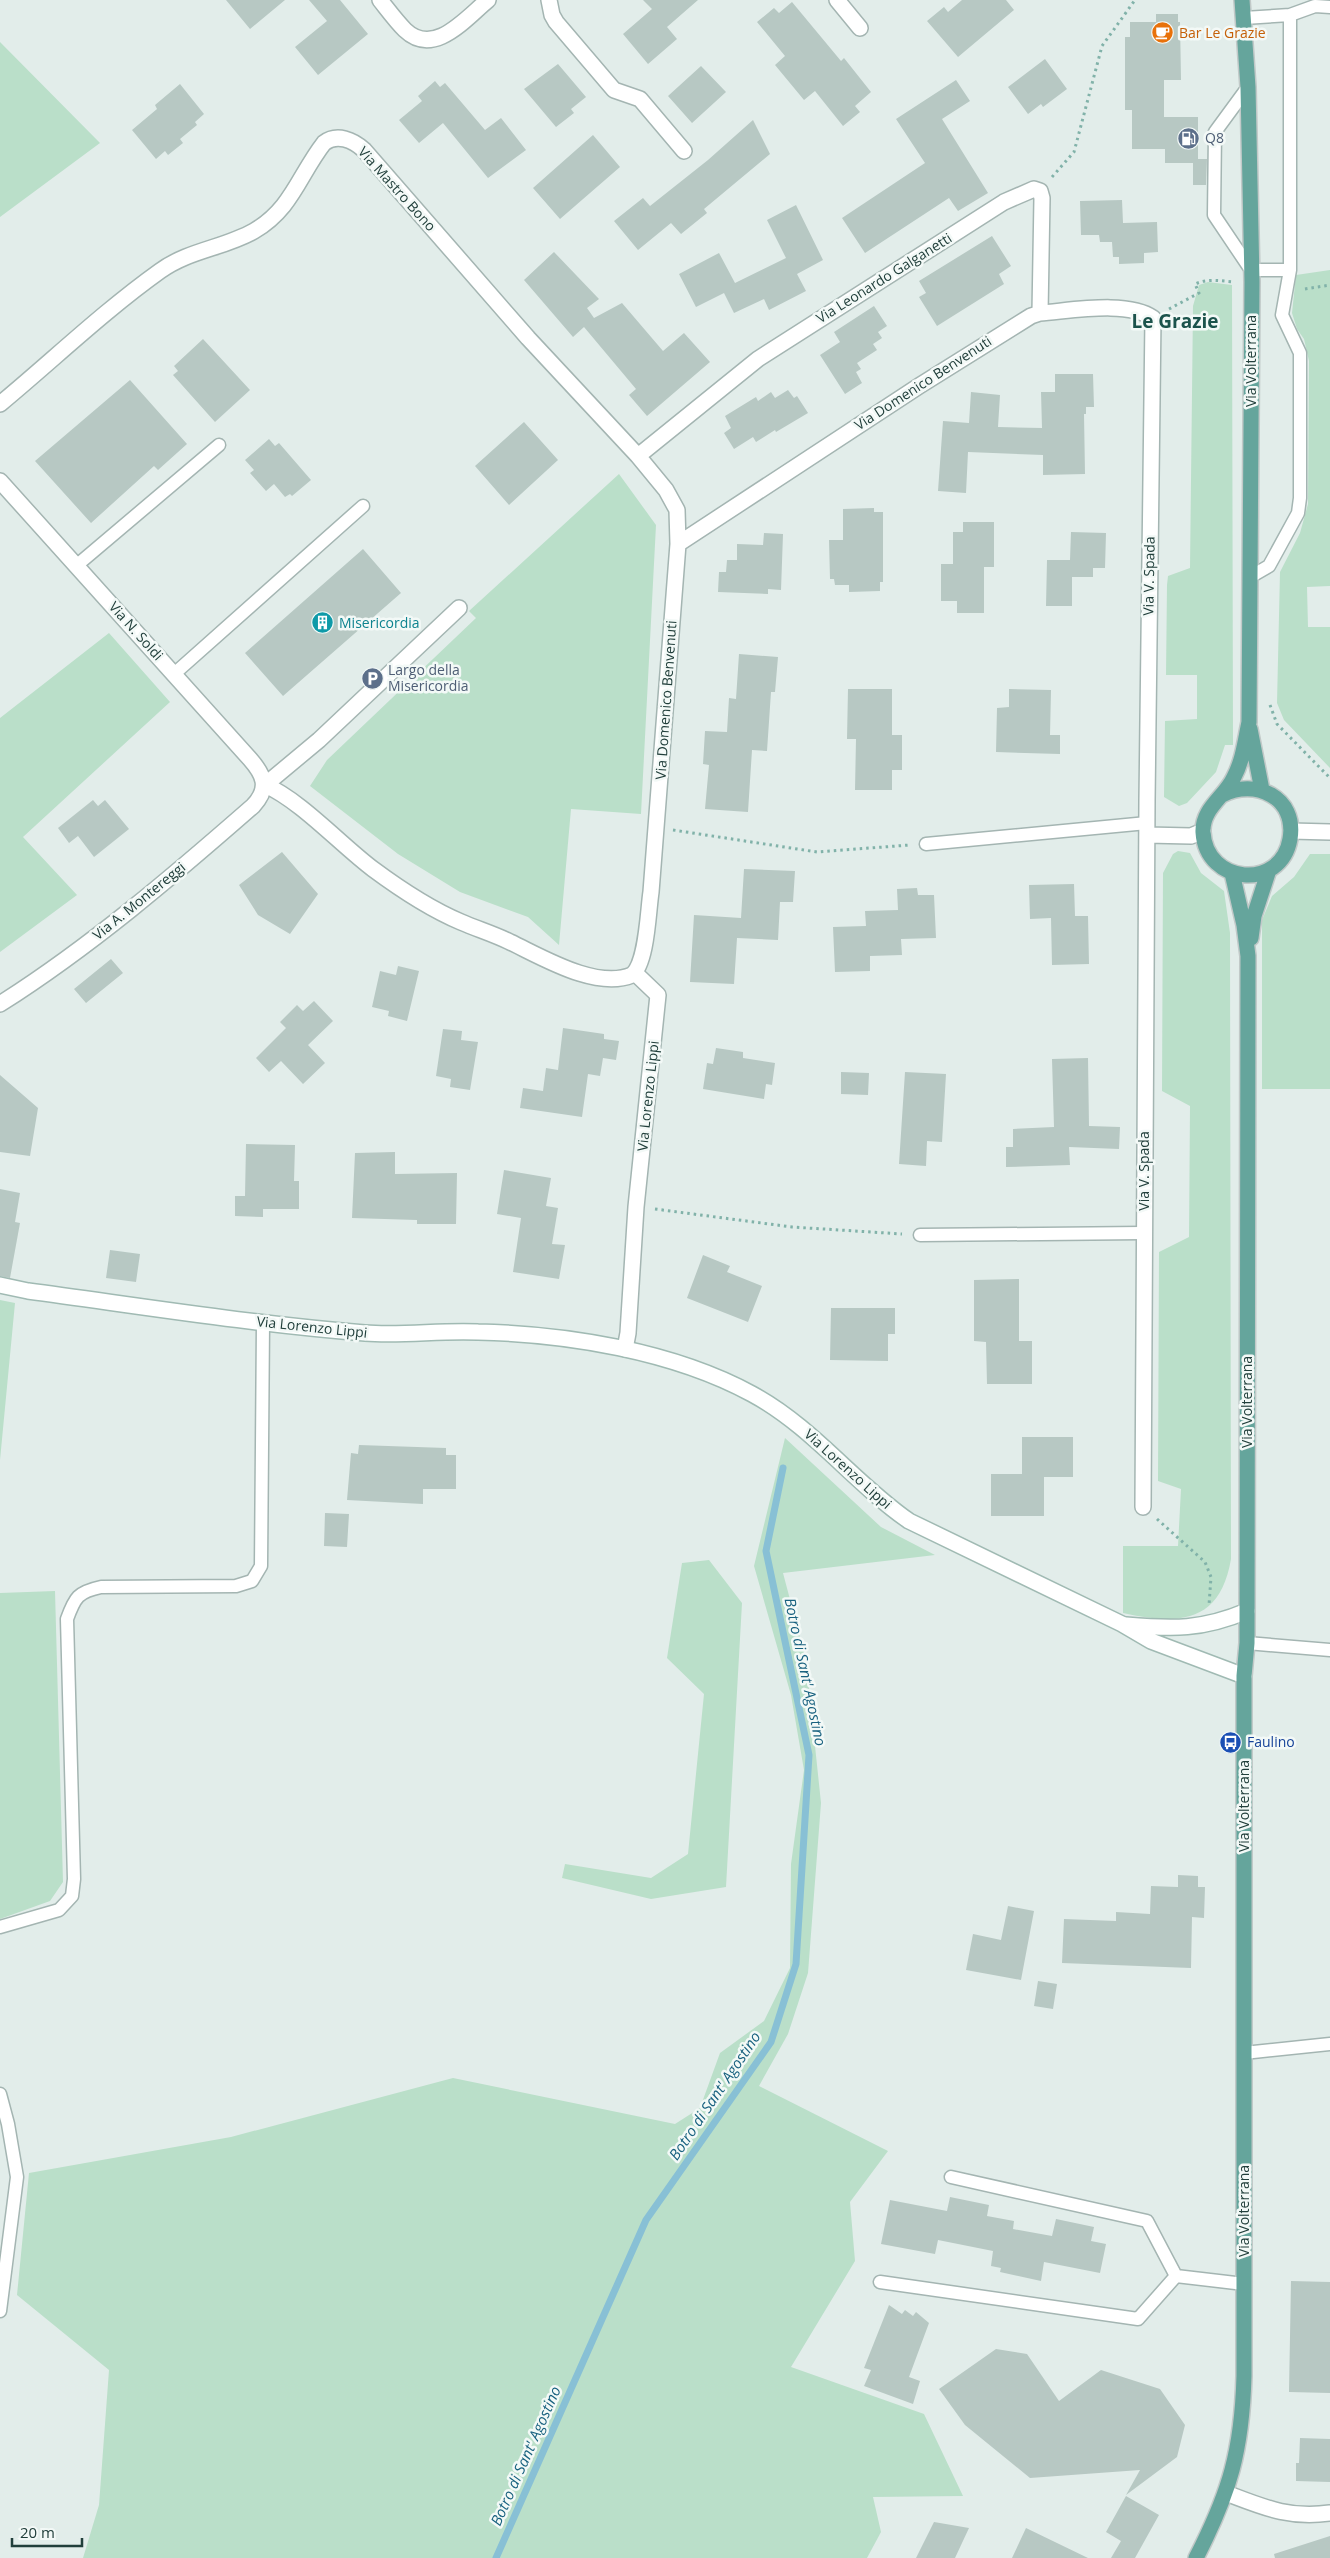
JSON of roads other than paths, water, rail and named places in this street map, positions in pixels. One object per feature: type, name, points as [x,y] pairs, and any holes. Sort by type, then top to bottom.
[{"type":"main road","name":"Via Volterrana","points":[[1242,0],[1248,88],[1251,270],[1249,722],[1262,790]]},
{"type":"main road","name":"Via Volterrana","points":[[1203,831],[1208,811],[1229,788],[1238,769],[1249,722]]},
{"type":"main road","points":[[1222,796],[1241,788],[1262,790],[1274,796],[1283,806],[1289,818],[1291,831]]},
{"type":"main road","points":[[1203,831],[1205,844],[1211,856],[1220,866],[1232,873],[1251,875],[1269,870]]},
{"type":"main road","name":"Via Volterrana","points":[[1248,956],[1254,916],[1269,870],[1285,854],[1291,831]]},
{"type":"main road","name":"Via Volterrana","points":[[1196,2558],[1226,2494],[1237,2452],[1242,2412],[1244,2284],[1244,1676],[1247,1643],[1248,956],[1244,924],[1232,873]]},
{"type":"street","points":[[380,0],[405,30],[416,38],[428,41],[447,34],[488,0]]},
{"type":"street","points":[[549,0],[552,16],[556,22],[614,90],[640,99],[684,150]]},
{"type":"street","points":[[837,0],[860,28]]},
{"type":"street","name":"Via Mastro Bono","points":[[0,404],[162,269],[195,252],[242,236],[264,224],[289,200],[324,143],[332,138],[340,138],[352,141],[364,150],[528,338],[638,456],[675,504],[678,518],[678,544]]},
{"type":"street","name":"Via Leonardo Galganetti","points":[[638,456],[758,358],[1004,202],[1030,189],[1040,191],[1043,204],[1040,313]]},
{"type":"street","name":"Via Domenico Benvenuti","points":[[635,973],[644,942],[657,827],[678,544],[1022,320],[1040,313],[1133,309],[1153,318]]},
{"type":"street","name":"Via V. Spada","points":[[1143,1507],[1143,1233],[1153,318]]},
{"type":"street","name":"Via N. Soldi","points":[[0,481],[256,766],[265,785]]},
{"type":"street","points":[[459,608],[319,740],[265,785],[290,800],[387,879],[449,917],[510,942],[544,960],[576,972],[621,978],[635,973]]},
{"type":"street","name":"Via A. Montereggi","points":[[0,1004],[80,948],[166,879],[254,806],[264,793],[265,785]]},
{"type":"street","points":[[1147,829],[1191,836],[1203,831]]},
{"type":"street","points":[[1291,831],[1330,832]]},
{"type":"street","name":"Via Lorenzo Lippi","points":[[625,1349],[628,1333],[636,1207],[658,995],[635,973]]},
{"type":"street","name":"Via Lorenzo Lippi","points":[[0,1285],[28,1291],[263,1323],[368,1333],[476,1331],[535,1334],[625,1349],[710,1374],[752,1394],[791,1418],[832,1453],[882,1503],[909,1522],[1122,1624],[1151,1642],[1244,1676]]},
{"type":"street","name":"Via Lorenzo Lippi","points":[[1122,1624],[1157,1628],[1198,1627],[1227,1620],[1247,1611]]},
{"type":"street","points":[[1226,2494],[1288,2514],[1307,2516],[1330,2513]]},
{"type":"lane","points":[[1244,18],[1290,15],[1315,6],[1330,7]]},
{"type":"lane","points":[[1250,577],[1269,566],[1298,514],[1300,498],[1300,353],[1282,315],[1290,270],[1290,15]]},
{"type":"lane","points":[[1248,88],[1216,132],[1214,214],[1251,270],[1290,270]]},
{"type":"lane","points":[[76,566],[219,445]]},
{"type":"lane","points":[[174,674],[363,506]]},
{"type":"lane","points":[[926,844],[1147,829]]},
{"type":"lane","points":[[920,1235],[1143,1233]]},
{"type":"lane","points":[[0,1927],[59,1910],[72,1896],[74,1878],[68,1619],[75,1599],[88,1590],[101,1587],[236,1586],[252,1581],[261,1566],[263,1323]]},
{"type":"lane","points":[[1247,1643],[1330,1650]]},
{"type":"lane","points":[[1244,2054],[1330,2044]]},
{"type":"lane","points":[[0,2094],[8,2124],[17,2177],[0,2311]]},
{"type":"lane","points":[[951,2177],[1147,2221],[1176,2276]]},
{"type":"lane","points":[[1176,2276],[1244,2284]]},
{"type":"lane","points":[[880,2282],[1138,2319],[1176,2276]]},
{"type":"waterway","name":"Botro di Sant' Agostino","points":[[496,2558],[646,2220],[771,2042],[796,1964],[809,1755],[766,1551],[783,1468]]},
{"type":"place","name":"Bar Le Grazie","points":[[1163,33]]},
{"type":"place","name":"Q8","points":[[1189,138]]},
{"type":"place","name":"Misericordia","points":[[323,623]]},
{"type":"place","name":"Largo della Misericordia","points":[[372,678]]},
{"type":"place","name":"Faulino","points":[[1231,1742]]},
{"type":"district","name":"Le Grazie","points":[[1175,321]]}]
